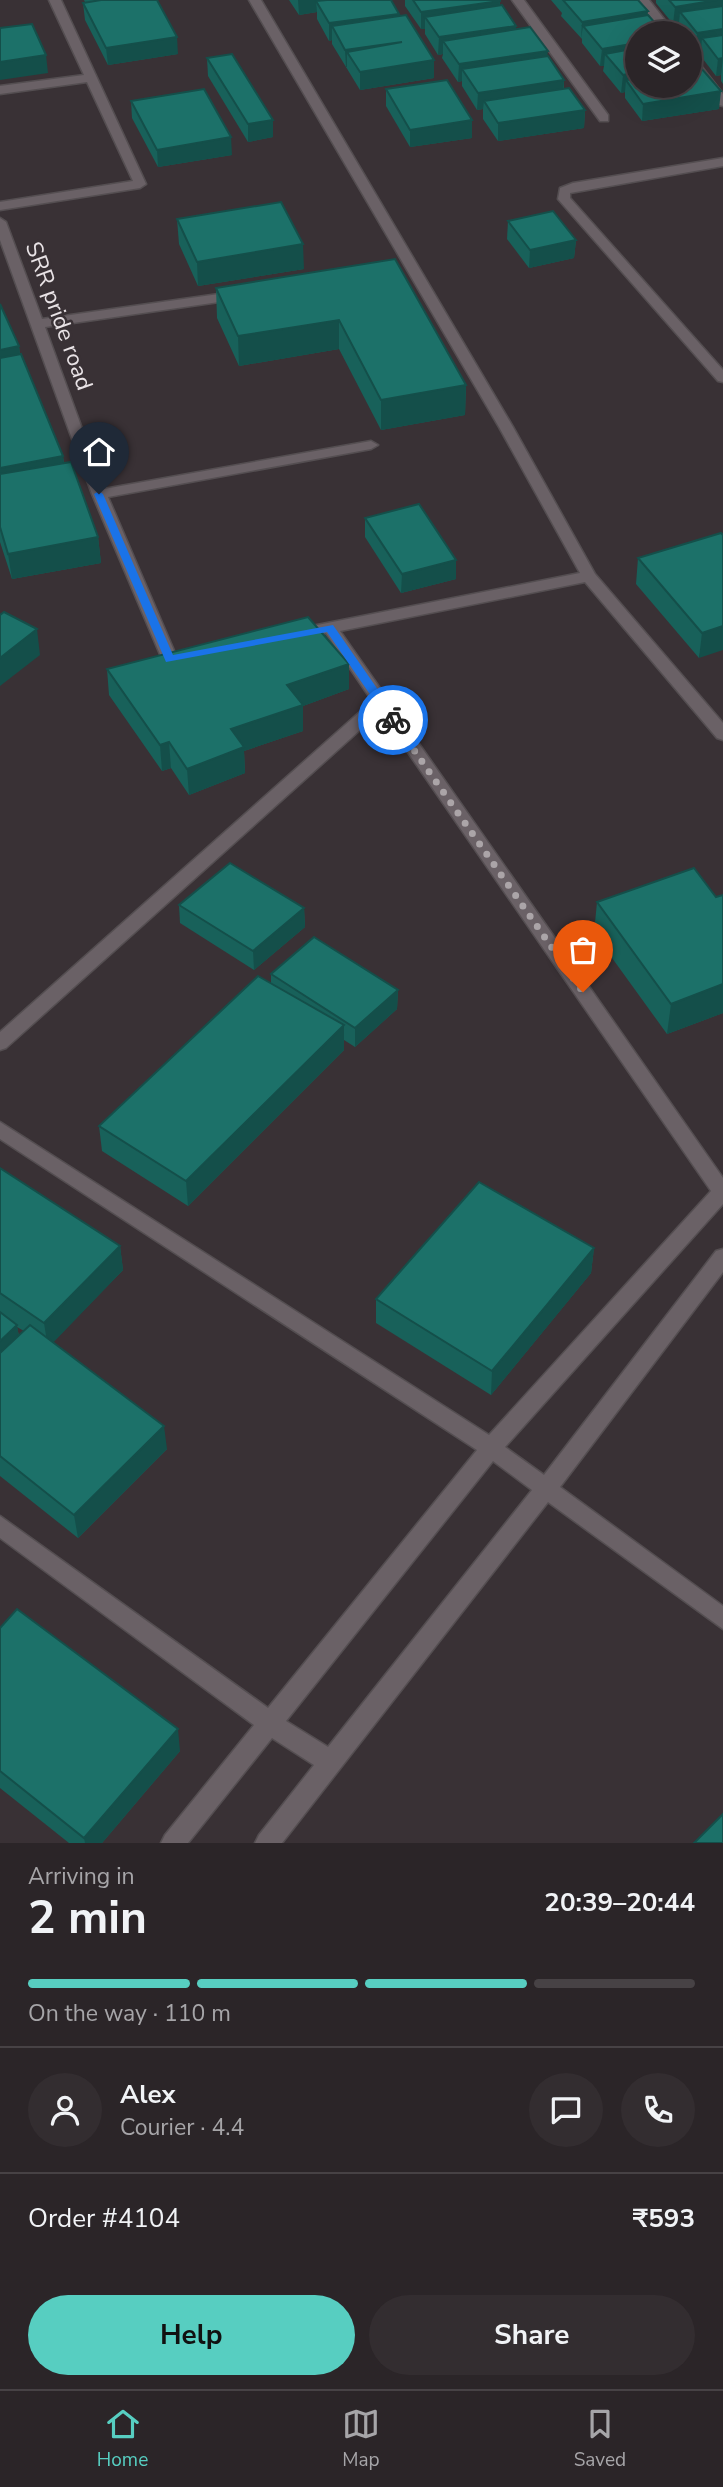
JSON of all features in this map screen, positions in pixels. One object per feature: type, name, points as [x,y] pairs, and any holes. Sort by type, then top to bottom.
[{"type":"street","points":[[0,206],[140,184],[55,0]]},
{"type":"street","points":[[255,0],[406,269],[589,576],[723,734]]},
{"type":"street","points":[[518,0],[604,118]]},
{"type":"street","points":[[643,0],[660,21]]},
{"type":"street","points":[[702,75],[723,102]]},
{"type":"street","points":[[0,90],[91,78]]},
{"type":"street","points":[[723,162],[573,187],[564,191],[565,199],[723,378]]},
{"type":"street","name":"SRR pride road","points":[[0,222],[99,494],[170,659],[210,651]]},
{"type":"street","points":[[39,324],[240,295]]},
{"type":"street","points":[[99,494],[371,445]]},
{"type":"street","points":[[276,638],[589,576]]},
{"type":"street","points":[[173,1843],[491,1448],[723,1192],[330,628]]},
{"type":"street","points":[[0,1043],[381,702]]},
{"type":"street","points":[[0,1129],[491,1448],[723,1619]]},
{"type":"street","points":[[267,1843],[546,1489],[723,1257]]},
{"type":"street","points":[[0,1526],[271,1724],[331,1762]]},
{"type":"building","points":[[101,0],[157,0],[177,37],[106,48],[83,3]]},
{"type":"building","points":[[391,0],[399,14],[329,23],[316,1]]},
{"type":"building","points":[[413,0],[500,0],[500,1],[421,12]]},
{"type":"building","points":[[563,0],[638,0],[648,11],[582,22]]},
{"type":"building","points":[[669,0],[717,0],[675,7]]},
{"type":"building","points":[[502,5],[516,26],[439,37],[425,17]]},
{"type":"building","points":[[723,6],[723,29],[702,32],[702,21],[687,21],[680,12]]},
{"type":"building","points":[[406,15],[434,60],[360,72],[347,52],[402,42],[345,50],[332,26]]},
{"type":"building","points":[[648,15],[653,21],[625,21],[625,45],[602,49],[583,26]]},
{"type":"building","points":[[32,24],[46,55],[0,62],[0,28]]},
{"type":"building","points":[[530,27],[548,51],[459,64],[443,41]]},
{"type":"building","points":[[723,35],[723,58],[718,59],[702,38]]},
{"type":"building","points":[[625,50],[625,75],[623,75],[605,54]]},
{"type":"building","points":[[232,54],[273,120],[248,124],[207,58]]},
{"type":"building","points":[[548,56],[564,80],[478,93],[462,69]]},
{"type":"building","points":[[702,69],[721,91],[702,94]]},
{"type":"building","points":[[447,80],[472,120],[410,130],[386,89]]},
{"type":"building","points":[[569,88],[585,110],[498,123],[484,101]]},
{"type":"building","points":[[204,89],[231,137],[157,150],[131,101]]},
{"type":"building","points":[[639,98],[679,98],[643,104]]},
{"type":"building","points":[[281,202],[303,244],[197,262],[177,219]]},
{"type":"building","points":[[553,211],[576,240],[530,250],[508,221]]},
{"type":"building","points":[[395,259],[466,385],[381,400],[339,320],[238,336],[216,288]]},
{"type":"building","points":[[0,304],[19,346],[0,350]]},
{"type":"building","points":[[21,354],[63,456],[0,468],[0,358]]},
{"type":"building","points":[[71,462],[98,537],[8,554],[0,527],[0,474]]},
{"type":"building","points":[[419,504],[456,560],[402,574],[365,518]]},
{"type":"building","points":[[721,533],[723,626],[702,633],[638,558]]},
{"type":"building","points":[[4,612],[37,629],[0,658],[0,615]]},
{"type":"building","points":[[308,617],[349,664],[287,685],[303,705],[231,729],[244,747],[187,769],[169,742],[160,745],[107,669]]},
{"type":"building","points":[[230,863],[304,908],[253,951],[179,905]]},
{"type":"building","points":[[694,868],[716,897],[723,895],[723,984],[671,1004],[597,902]]},
{"type":"building","points":[[314,937],[398,990],[355,1028],[271,974]]},
{"type":"building","points":[[258,976],[344,1025],[186,1181],[99,1126]]},
{"type":"building","points":[[0,1168],[120,1246],[44,1323],[0,1293]]},
{"type":"building","points":[[479,1182],[594,1248],[492,1371],[376,1299]]},
{"type":"building","points":[[0,1312],[17,1325],[0,1341]]},
{"type":"building","points":[[30,1325],[164,1426],[74,1515],[0,1456],[0,1353]]},
{"type":"building","points":[[17,1609],[178,1729],[84,1838],[0,1771],[0,1628]]},
{"type":"building","points":[[723,1814],[723,1843],[694,1843]]},
{"type":"way so far","points":[[393,720],[583,992]]},
{"type":"route","points":[[99,494],[170,659],[330,628],[393,720]]}]
